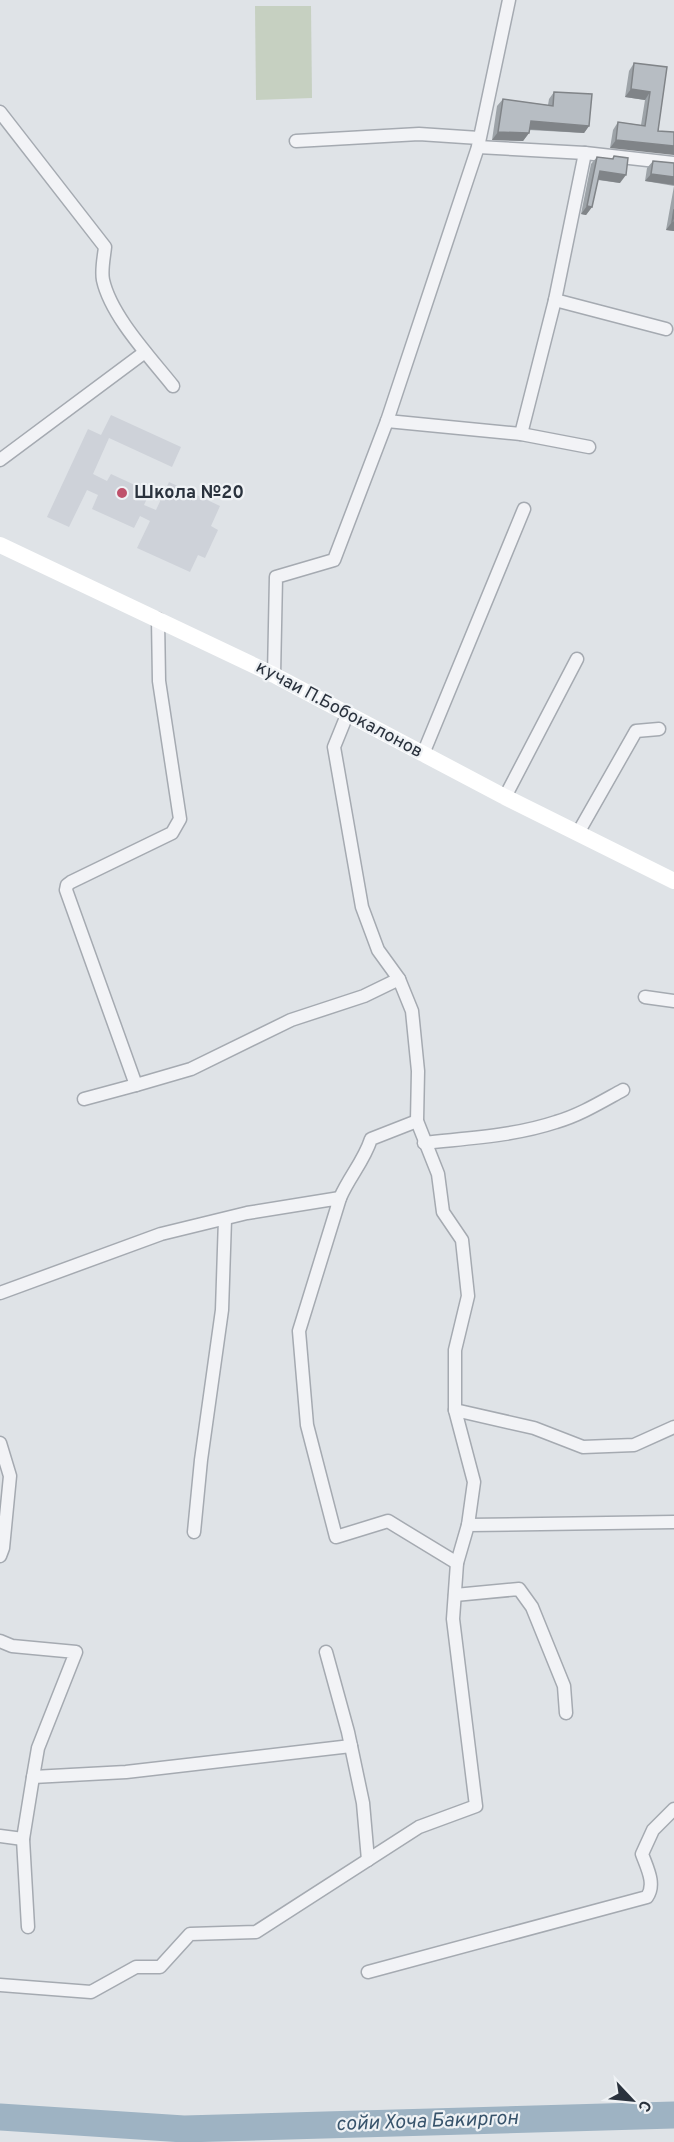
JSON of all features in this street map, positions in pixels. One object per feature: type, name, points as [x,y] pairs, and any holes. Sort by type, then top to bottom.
[{"type":"main road","name":"кучаи П.Бобокалонов","points":[[0,545],[274,675],[506,797],[674,881]]},
{"type":"street","points":[[274,675],[276,577],[334,560],[387,421],[478,142],[509,0]]},
{"type":"street","points":[[0,112],[105,247],[103,278],[112,304],[145,352],[173,386]]},
{"type":"street","points":[[296,141],[419,134],[674,163]]},
{"type":"street","points":[[521,434],[555,300],[585,153]]},
{"type":"street","points":[[555,300],[666,329]]},
{"type":"street","points":[[0,460],[145,352]]},
{"type":"street","points":[[387,421],[521,434],[589,447]]},
{"type":"street","points":[[423,754],[524,510]]},
{"type":"street","points":[[136,1085],[66,890],[67,885],[71,882],[172,832],[180,819],[159,681],[158,620]]},
{"type":"street","points":[[506,797],[578,658]]},
{"type":"street","points":[[0,1985],[91,1992],[136,1967],[160,1967],[190,1934],[256,1932],[419,1827],[476,1806],[453,1619],[457,1563],[468,1525],[474,1482],[454,1410],[455,1350],[468,1296],[462,1240],[443,1212],[438,1174],[417,1121],[418,1071],[412,1011],[399,979],[378,950],[362,907],[334,747],[347,715]]},
{"type":"street","points":[[578,832],[636,731],[659,729]]},
{"type":"street","points":[[84,1099],[191,1069],[291,1020],[364,996],[399,979]]},
{"type":"street","points":[[645,997],[674,1001]]},
{"type":"street","points":[[424,1143],[492,1136],[555,1123],[590,1109],[623,1090]]},
{"type":"street","points":[[417,1121],[371,1139],[366,1155],[345,1186],[340,1198],[299,1331],[307,1425],[336,1537],[388,1521],[457,1563]]},
{"type":"street","points":[[0,1293],[161,1234],[247,1213],[340,1198]]},
{"type":"street","points":[[194,1532],[201,1461],[222,1310],[225,1219]]},
{"type":"street","points":[[454,1410],[534,1428],[583,1447],[634,1445],[674,1427]]},
{"type":"street","points":[[0,1443],[10,1476],[3,1548],[0,1556]]},
{"type":"street","points":[[468,1525],[674,1522]]},
{"type":"street","points":[[455,1595],[519,1589],[532,1607],[564,1686],[566,1713]]},
{"type":"street","points":[[0,1641],[12,1646],[76,1653],[38,1748],[23,1839],[28,1927]]},
{"type":"street","points":[[326,1652],[351,1746],[363,1803],[368,1860]]},
{"type":"street","points":[[33,1778],[126,1772],[351,1746]]},
{"type":"street","points":[[368,1972],[647,1897],[651,1891],[651,1880],[642,1854],[653,1830],[674,1809]]},
{"type":"street","points":[[0,1836],[23,1839]]},
{"type":"shaded area","name":"Школа №20","points":[[111,415],[181,447],[172,467],[109,438],[93,474],[107,481],[111,474],[150,492],[144,505],[156,510],[169,482],[220,506],[211,526],[218,530],[205,558],[198,555],[190,572],[137,548],[150,521],[140,516],[134,528],[92,509],[98,495],[87,490],[69,527],[47,517],[88,429],[101,435]]},
{"type":"green space","points":[[255,6],[311,6],[312,98],[256,100]]},
{"type":"building","points":[[634,63],[667,67],[658,131],[674,132],[674,146],[616,140],[618,122],[645,126],[650,92],[631,89]]},
{"type":"building","points":[[554,92],[592,94],[589,126],[531,121],[529,133],[498,132],[503,99],[553,106]]},
{"type":"building","points":[[614,156],[628,158],[626,175],[600,171],[592,207],[587,206],[597,157],[613,159]]},
{"type":"building","points":[[653,161],[674,163],[674,177],[651,174]]},
{"type":"waterway","name":"сойи Хоча Бакиргон","points":[[0,2117],[184,2129],[674,2115]]},
{"type":"place","name":"Школа №20","points":[[122,493]]}]
